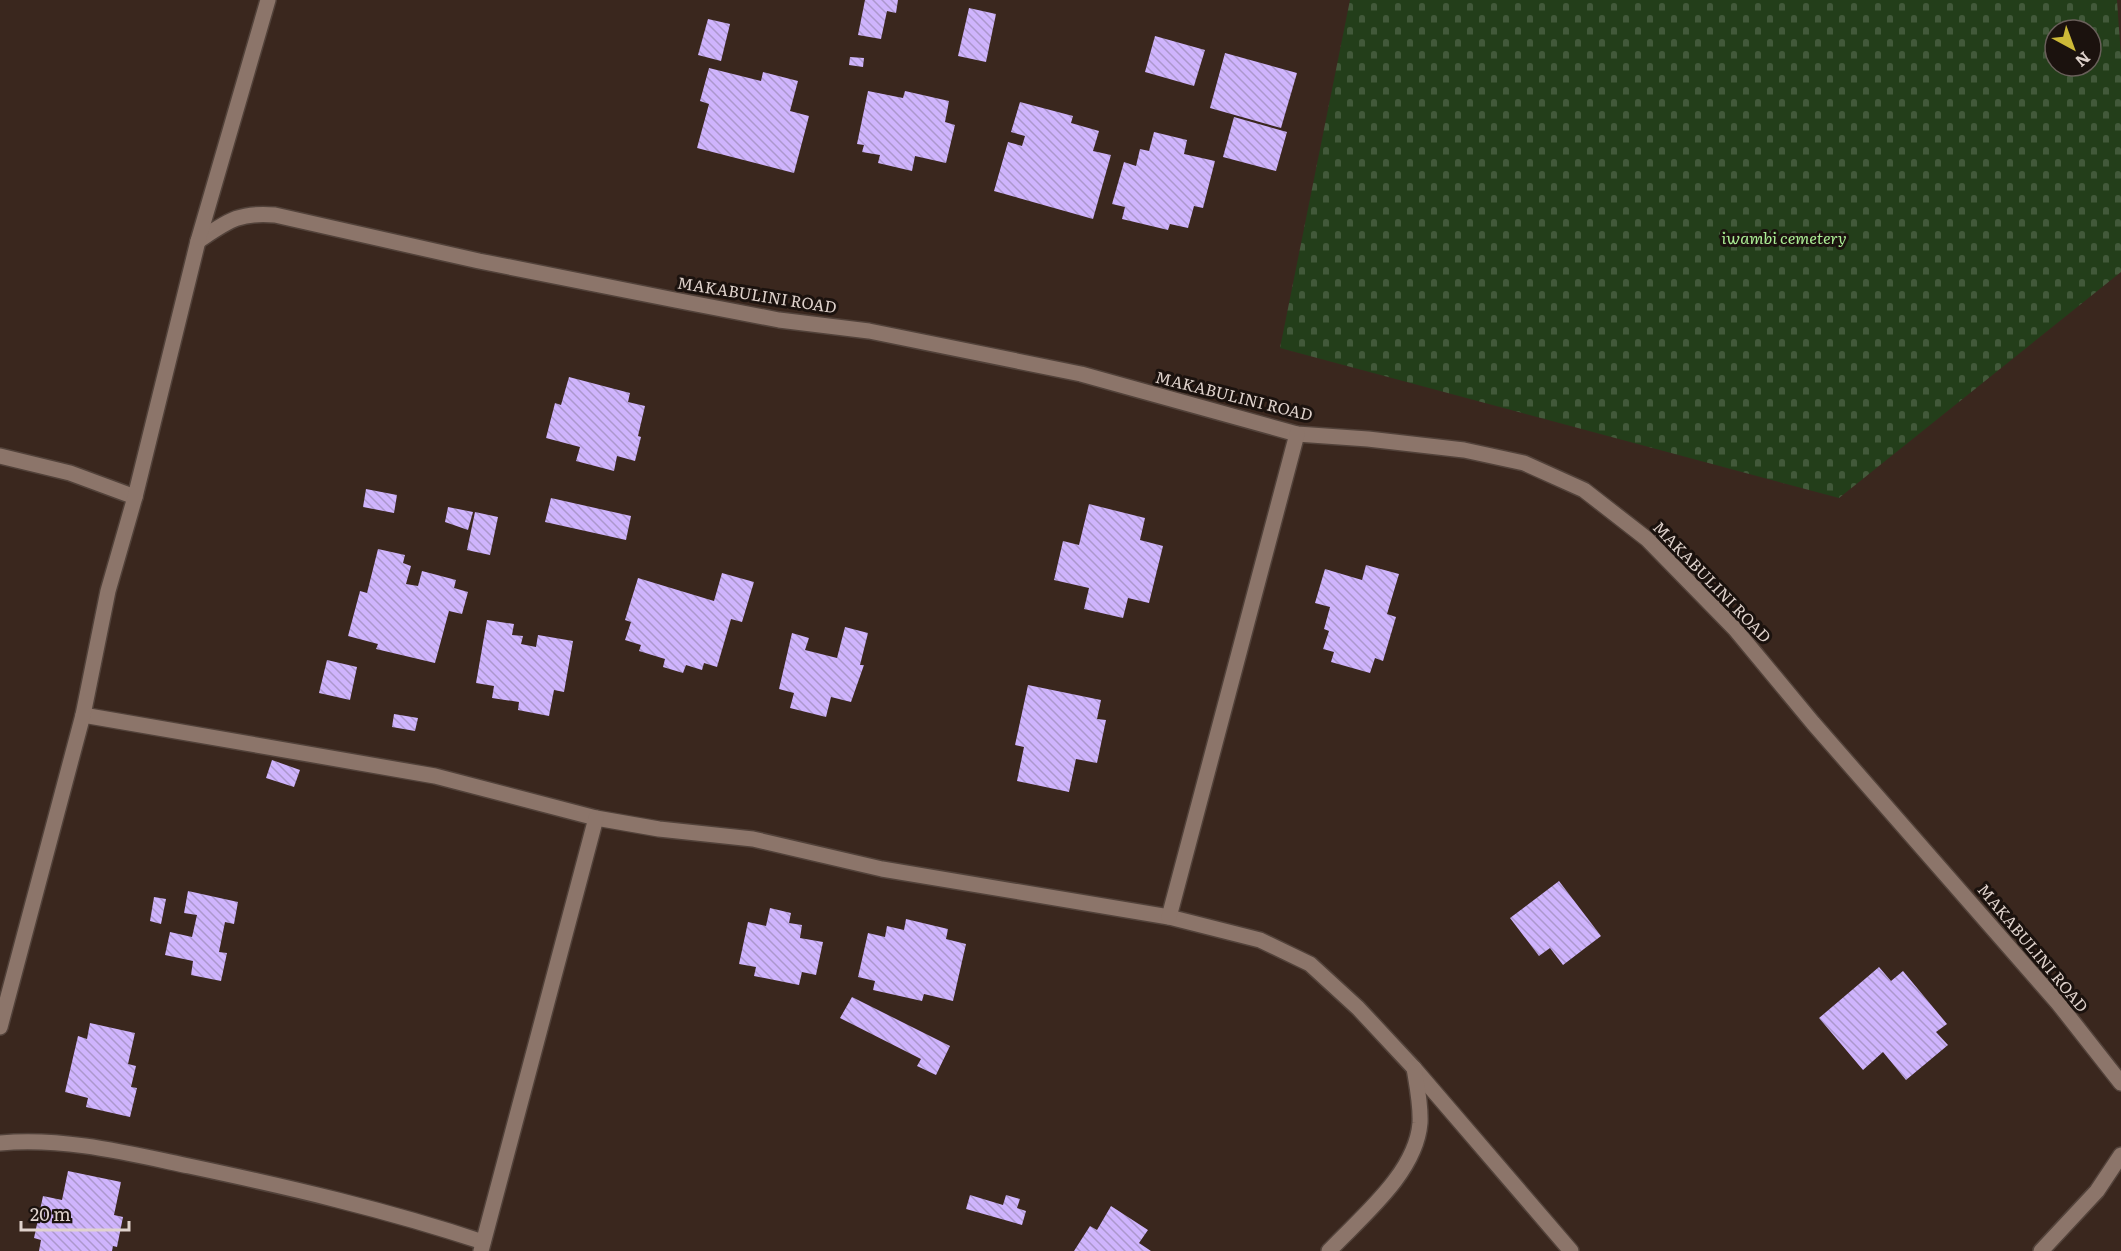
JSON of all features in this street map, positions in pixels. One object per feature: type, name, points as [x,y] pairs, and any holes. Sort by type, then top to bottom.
[{"type":"street","points":[[0,1027],[83,715],[108,591],[135,497],[198,241],[268,0]]},
{"type":"street","name":"MAKABULINI ROAD","points":[[198,241],[228,221],[250,213],[275,215],[479,261],[664,298],[779,320],[869,331],[1058,369],[1297,434],[1464,450],[1524,464],[1584,490],[1647,538],[1735,629],[1828,740],[2058,1003],[2121,1083]]},
{"type":"street","points":[[1168,917],[1297,434]]},
{"type":"street","points":[[0,456],[70,473],[135,497]]},
{"type":"street","points":[[83,715],[435,776],[596,818],[659,829],[753,839],[882,869],[1168,917],[1260,940],[1310,964],[1358,1008],[1413,1067],[1571,1251]]},
{"type":"street","points":[[0,1143],[24,1141],[61,1143],[170,1162],[358,1205],[482,1247],[596,818]]},
{"type":"street","points":[[1329,1251],[1402,1172],[1413,1155],[1420,1122],[1413,1067]]},
{"type":"street","points":[[2041,1251],[2097,1191],[2121,1155]]},
{"type":"green space","name":"iwambi cemetery","points":[[1350,0],[2117,0],[2121,57],[2121,272],[1839,498],[1280,348]]},
{"type":"building","points":[[865,0],[898,0],[896,13],[887,11],[881,39],[858,35]]},
{"type":"building","points":[[969,8],[996,14],[986,62],[958,56]]},
{"type":"building","points":[[708,19],[730,24],[721,61],[698,55]]},
{"type":"building","points":[[1155,36],[1205,50],[1194,86],[1145,72]]},
{"type":"building","points":[[1225,53],[1297,73],[1281,128],[1210,108]]},
{"type":"building","points":[[850,57],[864,58],[863,67],[849,65]]},
{"type":"building","points":[[709,68],[761,81],[763,72],[798,81],[790,111],[809,116],[794,173],[697,148],[709,104],[700,101]]},
{"type":"building","points":[[868,91],[903,98],[905,91],[949,101],[945,122],[955,125],[946,163],[915,156],[912,171],[878,163],[880,155],[862,152],[864,145],[857,144]]},
{"type":"building","points":[[1020,102],[1073,116],[1071,123],[1099,131],[1093,151],[1111,155],[1093,219],[994,191],[1008,142],[1022,146],[1025,136],[1011,132]]},
{"type":"building","points":[[1234,117],[1287,132],[1276,171],[1223,157]]},
{"type":"building","points":[[1154,132],[1187,140],[1184,154],[1215,161],[1203,208],[1194,206],[1188,228],[1170,224],[1168,230],[1122,219],[1125,207],[1112,204],[1124,162],[1136,166],[1140,149],[1149,151]]},
{"type":"building","points":[[569,377],[630,393],[628,402],[645,406],[635,461],[617,456],[614,471],[576,461],[580,447],[546,438],[555,403],[561,405]]},
{"type":"building","points":[[366,489],[397,495],[394,513],[363,507]]},
{"type":"building","points":[[551,498],[631,516],[626,540],[545,522]]},
{"type":"building","points":[[1089,504],[1145,518],[1140,540],[1163,546],[1149,603],[1128,598],[1123,618],[1084,609],[1089,588],[1054,580],[1063,541],[1079,545]]},
{"type":"building","points":[[448,507],[473,512],[468,530],[445,522]]},
{"type":"building","points":[[475,512],[498,517],[490,555],[467,550]]},
{"type":"building","points":[[378,549],[405,555],[403,563],[411,566],[406,584],[418,586],[422,571],[456,580],[454,588],[468,592],[462,614],[449,611],[435,663],[376,649],[378,644],[348,636],[360,591],[367,593]]},
{"type":"building","points":[[1366,565],[1399,574],[1387,614],[1396,617],[1383,661],[1375,658],[1370,673],[1331,662],[1334,652],[1323,649],[1329,631],[1324,629],[1330,607],[1315,603],[1325,569],[1362,580]]},
{"type":"building","points":[[722,573],[754,582],[742,622],[731,619],[717,667],[704,663],[702,670],[686,665],[683,673],[663,667],[665,659],[639,651],[641,645],[625,640],[631,622],[625,620],[638,578],[714,601]]},
{"type":"building","points":[[487,620],[514,624],[512,635],[523,636],[521,644],[536,647],[538,635],[573,641],[564,692],[554,690],[549,716],[518,710],[519,702],[492,698],[494,686],[476,683]]},
{"type":"building","points":[[845,627],[868,633],[860,665],[864,665],[851,702],[831,697],[826,717],[790,708],[794,693],[779,689],[792,633],[809,638],[805,650],[837,658]]},
{"type":"building","points":[[327,660],[357,667],[350,700],[319,693]]},
{"type":"building","points":[[1028,685],[1101,700],[1097,719],[1106,720],[1097,763],[1076,759],[1069,792],[1017,781],[1024,747],[1015,745]]},
{"type":"building","points":[[394,714],[418,718],[415,731],[392,727]]},
{"type":"building","points":[[272,760],[300,770],[294,787],[266,778]]},
{"type":"building","points":[[1559,881],[1601,936],[1563,965],[1550,948],[1539,956],[1510,918]]},
{"type":"building","points":[[188,891],[238,902],[234,924],[225,922],[219,952],[227,953],[221,981],[191,975],[193,961],[165,955],[170,932],[192,937],[197,915],[184,913]]},
{"type":"building","points":[[154,897],[166,899],[161,924],[150,921]]},
{"type":"building","points":[[770,908],[791,913],[789,923],[802,925],[800,938],[823,942],[816,975],[802,972],[799,985],[754,976],[756,967],[739,964],[748,922],[766,926]]},
{"type":"building","points":[[906,919],[948,929],[946,939],[966,944],[953,1001],[924,994],[922,1001],[873,990],[875,981],[858,977],[868,933],[885,937],[887,926],[904,930]]},
{"type":"building","points":[[1879,967],[1891,981],[1903,971],[1947,1024],[1936,1032],[1948,1045],[1906,1080],[1883,1052],[1863,1070],[1819,1018]]},
{"type":"building","points":[[852,997],[950,1046],[936,1075],[917,1066],[921,1059],[840,1018]]},
{"type":"building","points":[[90,1023],[135,1033],[128,1064],[136,1066],[131,1087],[137,1088],[130,1117],[86,1107],[88,1098],[65,1092],[78,1036],[87,1039]]},
{"type":"building","points":[[68,1171],[121,1182],[114,1215],[123,1217],[117,1247],[113,1246],[112,1251],[39,1251],[41,1240],[34,1238],[43,1196],[62,1200]]},
{"type":"building","points":[[970,1195],[1003,1205],[1006,1195],[1020,1199],[1017,1208],[1026,1211],[1022,1225],[966,1209]]},
{"type":"building","points":[[1111,1206],[1148,1230],[1139,1243],[1151,1251],[1074,1251],[1090,1226],[1097,1230]]}]
